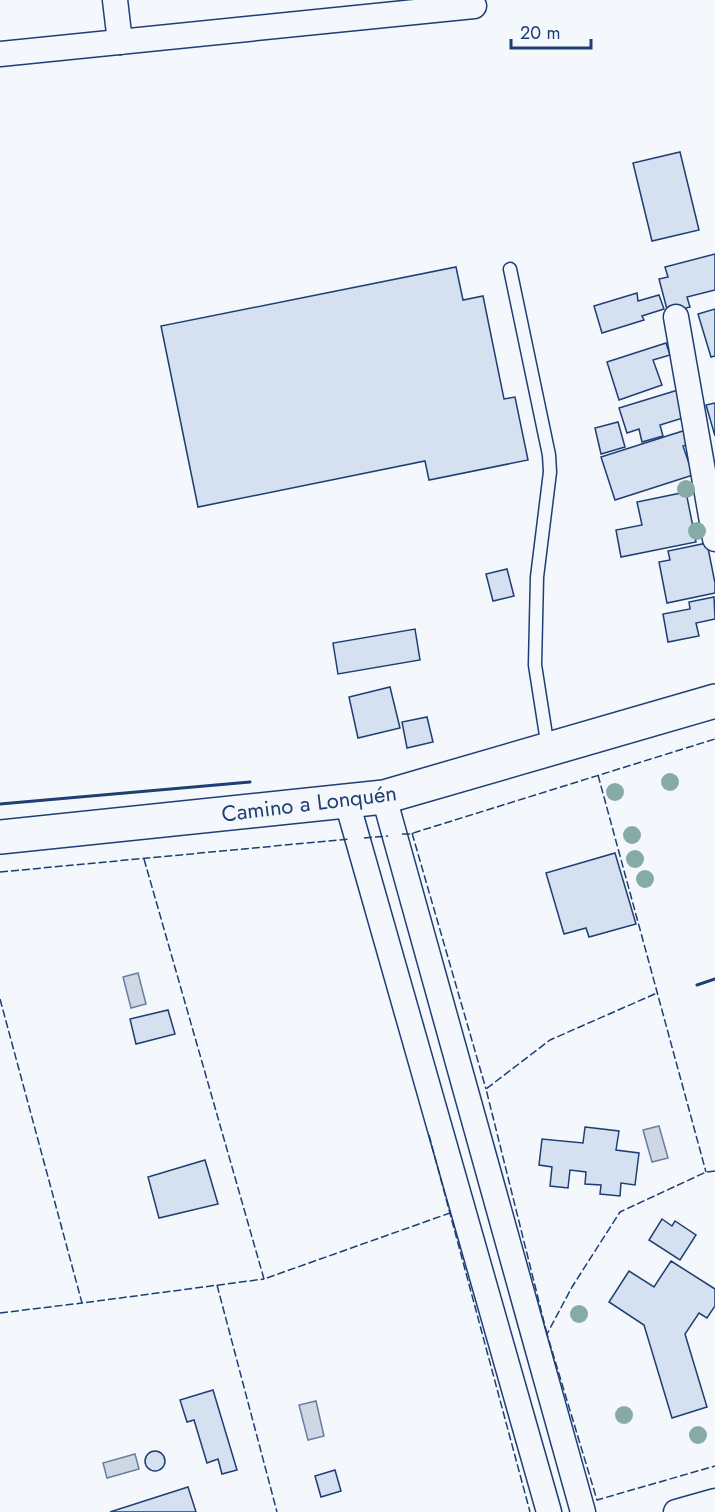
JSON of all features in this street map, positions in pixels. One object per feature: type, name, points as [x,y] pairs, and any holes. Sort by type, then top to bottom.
[{"type":"main road","name":"Camino a Lonquén","points":[[0,837],[384,797],[715,701]]},
{"type":"street","points":[[115,0],[120,42]]},
{"type":"street","points":[[0,54],[474,6]]},
{"type":"street","points":[[676,317],[715,539]]},
{"type":"street","points":[[384,797],[583,1512]]},
{"type":"street","points":[[347,802],[549,1512]]},
{"type":"street","points":[[676,1512],[715,1501]]},
{"type":"lane","points":[[510,269],[549,455],[550,472],[537,578],[535,665],[549,748]]},
{"type":"shaded area","points":[[138,973],[146,1004],[131,1008],[123,977]]},
{"type":"shaded area","points":[[659,1126],[668,1158],[652,1162],[643,1130]]},
{"type":"shaded area","points":[[316,1401],[324,1436],[308,1440],[299,1405]]},
{"type":"shaded area","points":[[135,1454],[139,1469],[107,1478],[103,1463]]},
{"type":"building","points":[[680,152],[699,230],[652,241],[633,163]]},
{"type":"building","points":[[715,254],[715,290],[687,297],[690,307],[668,313],[659,279],[668,277],[665,267]]},
{"type":"building","points":[[456,267],[463,300],[483,296],[504,399],[515,397],[528,460],[429,480],[425,461],[198,507],[161,326]]},
{"type":"building","points":[[637,293],[638,301],[659,295],[664,309],[642,316],[644,320],[602,333],[594,306]]},
{"type":"building","points":[[715,309],[715,356],[711,357],[698,314]]},
{"type":"building","points":[[666,343],[670,355],[653,360],[662,385],[619,400],[607,362]]},
{"type":"building","points":[[678,390],[686,417],[660,425],[663,436],[642,442],[639,429],[627,433],[619,408]]},
{"type":"building","points":[[715,403],[715,436],[706,405]]},
{"type":"building","points":[[618,422],[625,447],[601,454],[595,428]]},
{"type":"building","points":[[689,429],[694,443],[683,446],[693,475],[615,500],[601,457]]},
{"type":"building","points":[[686,492],[696,542],[621,557],[616,530],[642,525],[637,502]]},
{"type":"building","points":[[707,543],[715,593],[667,603],[659,562],[670,560],[668,551]]},
{"type":"building","points":[[507,569],[514,596],[493,601],[486,574]]},
{"type":"building","points":[[714,597],[715,619],[696,623],[699,636],[668,642],[663,614],[690,609],[689,602]]},
{"type":"building","points":[[415,629],[420,660],[338,674],[333,643]]},
{"type":"building","points":[[390,687],[400,728],[358,738],[349,697]]},
{"type":"building","points":[[427,717],[433,742],[407,748],[402,722]]},
{"type":"building","points":[[615,853],[636,924],[589,937],[586,928],[564,934],[546,873]]},
{"type":"building","points":[[168,1010],[175,1034],[136,1044],[130,1019]]},
{"type":"building","points":[[585,1127],[619,1131],[616,1150],[639,1153],[635,1185],[621,1183],[620,1196],[600,1194],[601,1185],[585,1184],[586,1172],[570,1170],[568,1188],[550,1186],[552,1167],[539,1165],[542,1139],[583,1143]]},
{"type":"building","points":[[205,1160],[218,1204],[159,1218],[148,1177]]},
{"type":"building","points":[[662,1219],[672,1226],[675,1221],[696,1235],[680,1260],[649,1240]]},
{"type":"building","points":[[671,1261],[715,1289],[715,1306],[707,1318],[699,1313],[685,1334],[707,1407],[672,1418],[644,1325],[609,1302],[629,1271],[654,1287]]},
{"type":"building","points":[[213,1390],[237,1470],[222,1474],[218,1459],[207,1463],[194,1420],[187,1422],[180,1400]]},
{"type":"building","points":[[155,1451],[162,1454],[165,1461],[162,1468],[155,1471],[148,1468],[145,1461],[148,1454]]},
{"type":"building","points":[[335,1470],[341,1491],[321,1497],[315,1476]]},
{"type":"building","points":[[188,1487],[196,1512],[110,1512]]},
{"type":"fence","points":[[402,834],[410,834],[715,739]]},
{"type":"fence","points":[[598,775],[706,1172]]},
{"type":"fence","points":[[412,833],[486,1089]]},
{"type":"fence","points":[[364,838],[388,836]]},
{"type":"fence","points":[[0,872],[349,839]]},
{"type":"fence","points":[[144,859],[264,1279],[450,1213]]},
{"type":"fence","points":[[547,1334],[486,1089],[550,1040],[657,993]]},
{"type":"fence","points":[[0,999],[82,1303],[264,1279]]},
{"type":"fence","points":[[429,1135],[530,1512]]},
{"type":"fence","points":[[715,1171],[706,1172],[620,1212],[572,1287],[547,1334],[597,1500],[715,1466]]},
{"type":"fence","points":[[217,1285],[277,1512]]},
{"type":"fence","points":[[0,1313],[82,1303]]},
{"type":"wall","points":[[0,804],[250,782]]},
{"type":"wall","points":[[697,985],[715,979]]}]
